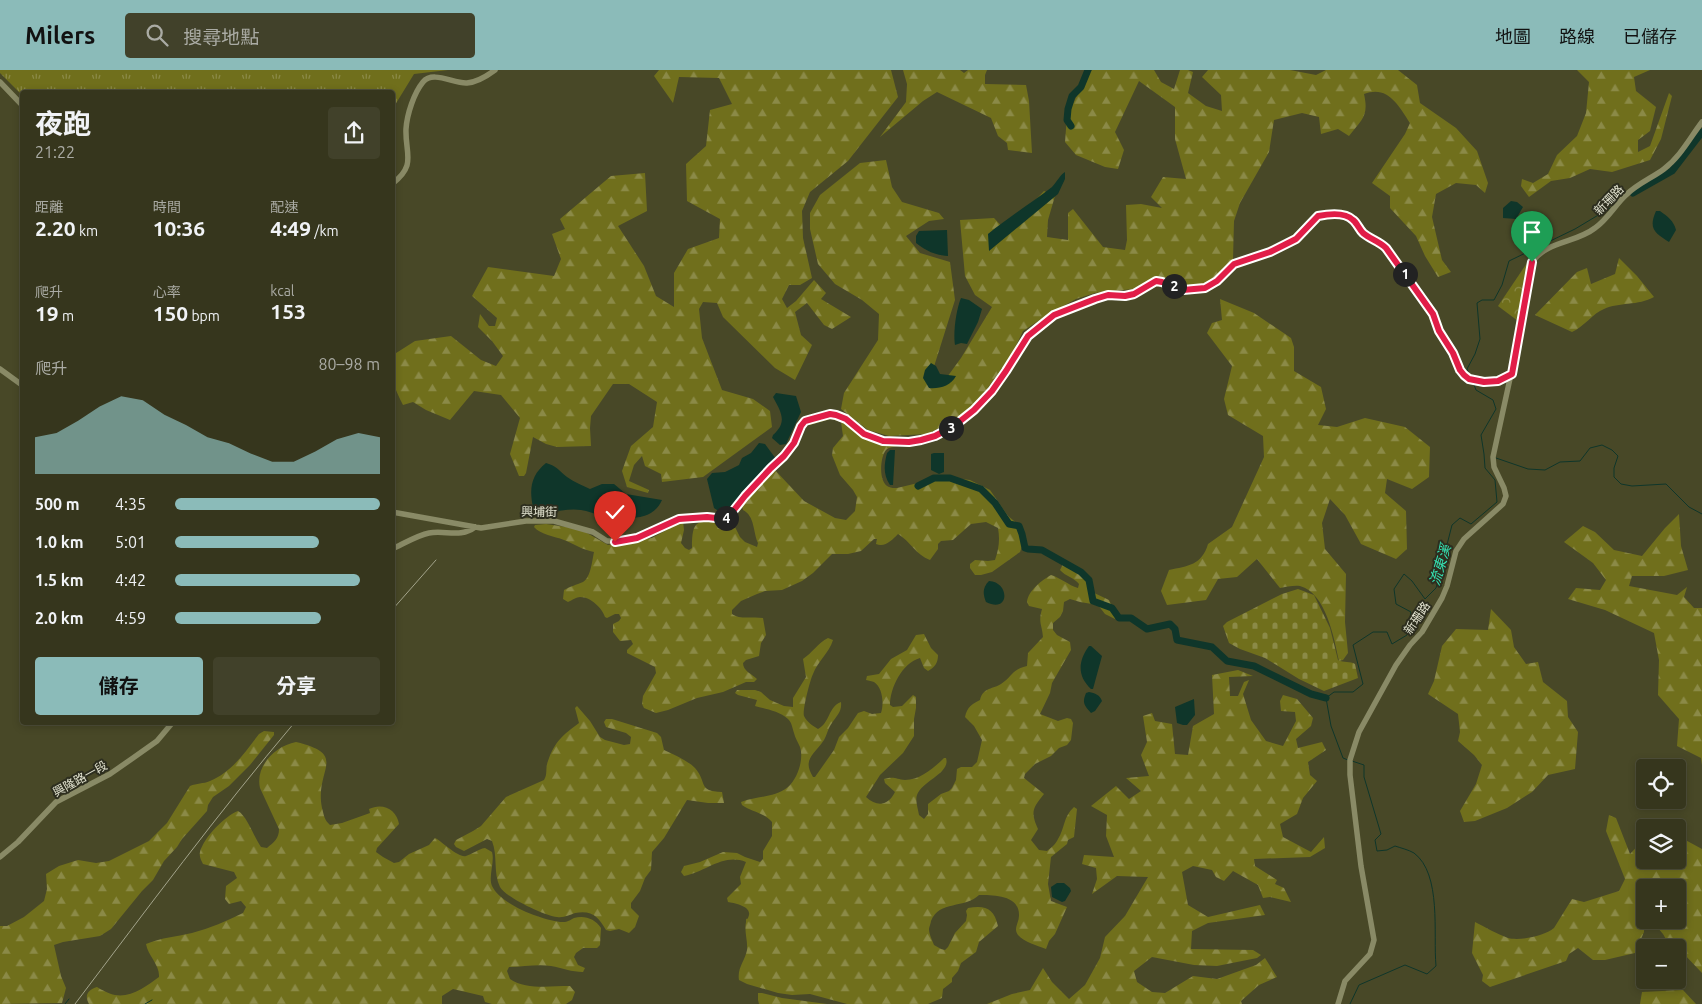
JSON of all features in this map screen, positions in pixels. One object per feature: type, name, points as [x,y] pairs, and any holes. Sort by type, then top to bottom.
[{"type":"street","points":[[395,182],[404,176],[408,162],[406,128],[413,102],[423,82],[428,78],[434,77],[467,83],[481,79],[495,70]]},
{"type":"street","points":[[0,82],[20,103]]},
{"type":"street","name":"新珊路","points":[[1338,1004],[1345,981],[1370,954],[1374,940],[1361,866],[1350,775],[1350,760],[1359,732],[1396,666],[1410,645],[1422,632],[1442,598],[1456,551],[1464,539],[1503,504],[1506,496],[1494,467],[1493,457],[1512,374],[1532,262],[1538,253],[1594,229],[1611,214],[1626,195],[1677,158],[1702,122]]},
{"type":"street","name":"興埔街","points":[[395,513],[481,528],[526,521],[554,520],[593,532],[607,541],[615,542],[637,538],[679,519],[707,517],[725,519],[784,456],[794,443],[805,421],[836,415],[846,419],[864,434],[883,441],[909,442],[935,436],[954,426],[974,410],[992,391],[1028,336],[1054,315],[1101,297],[1134,294],[1156,281],[1183,290],[1205,288],[1217,281],[1234,264],[1270,252],[1296,239],[1318,216],[1324,215],[1349,217],[1354,220],[1362,232],[1381,242],[1433,314],[1439,331],[1453,353],[1460,370],[1472,380],[1498,381],[1512,374]]},
{"type":"street","points":[[0,369],[20,384]]},
{"type":"street","points":[[458,524],[462,529],[458,533]]},
{"type":"street","points":[[395,548],[429,533],[458,533],[471,531],[475,527]]},
{"type":"street","name":"興隆路一段","points":[[0,857],[18,842],[56,802],[110,774],[157,741],[170,725]]},
{"type":"green space","points":[[0,70],[448,70],[414,74],[395,105],[395,90],[20,90],[20,93],[0,73]]},
{"type":"green space","points":[[659,70],[891,70],[898,97],[848,161],[810,192],[802,211],[803,238],[812,278],[800,285],[789,285],[782,299],[787,308],[796,301],[814,280],[826,293],[821,299],[851,317],[832,329],[824,325],[807,303],[795,312],[801,335],[812,345],[795,380],[775,368],[723,317],[717,303],[703,302],[699,309],[702,338],[722,390],[753,399],[770,411],[772,427],[703,477],[662,482],[661,474],[645,466],[642,456],[634,465],[629,481],[649,490],[648,493],[627,487],[622,471],[631,446],[653,427],[657,402],[629,384],[613,384],[591,416],[591,446],[557,447],[533,437],[526,473],[524,476],[519,476],[510,454],[520,418],[501,395],[474,391],[450,420],[426,410],[413,402],[403,405],[395,385],[395,354],[415,341],[451,336],[481,360],[496,366],[503,356],[478,327],[480,314],[489,326],[495,326],[497,318],[472,296],[488,267],[554,276],[561,259],[552,234],[565,229],[560,219],[611,176],[645,173],[647,211],[618,226],[644,266],[656,296],[674,307],[674,273],[688,249],[719,238],[720,219],[687,201],[686,164],[706,146],[710,110],[732,104],[719,78],[679,77],[673,103],[654,76]]},
{"type":"green space","points":[[903,70],[960,70],[964,73],[968,70],[987,70],[985,84],[1026,85],[1029,101],[1032,153],[1008,150],[1007,143],[998,136],[991,118],[937,92],[923,101],[880,137],[906,102],[907,84]]},
{"type":"green space","points":[[1092,70],[1154,70],[1161,82],[1174,89],[1180,70],[1188,70],[1193,72],[1188,93],[1206,106],[1222,111],[1221,95],[1202,77],[1208,70],[1290,70],[1316,75],[1326,70],[1398,70],[1417,85],[1420,103],[1456,128],[1477,151],[1488,183],[1485,193],[1476,185],[1456,183],[1436,194],[1432,217],[1442,260],[1451,272],[1438,277],[1425,256],[1416,236],[1390,208],[1390,196],[1372,183],[1405,134],[1410,123],[1392,98],[1386,94],[1372,92],[1364,94],[1365,112],[1361,121],[1349,136],[1338,129],[1321,134],[1319,117],[1302,113],[1274,120],[1269,152],[1240,203],[1234,221],[1233,260],[1216,278],[1197,287],[1158,278],[1133,289],[1095,293],[1076,299],[1023,331],[1012,354],[987,389],[964,414],[928,434],[889,436],[868,430],[841,409],[844,393],[878,340],[879,314],[862,300],[835,284],[818,264],[810,229],[810,213],[820,195],[860,163],[886,160],[892,187],[902,202],[939,213],[944,219],[929,221],[906,236],[920,253],[950,262],[955,300],[931,376],[942,384],[961,358],[992,307],[975,295],[965,276],[960,220],[994,218],[1006,231],[1044,191],[1055,196],[1048,220],[1047,237],[1068,240],[1068,213],[1073,209],[1103,247],[1125,250],[1127,240],[1126,205],[1141,204],[1162,208],[1151,197],[1163,177],[1186,179],[1175,139],[1175,107],[1139,81],[1115,132],[1124,150],[1118,169],[1105,167],[1076,155],[1065,142],[1067,116],[1087,75]]},
{"type":"green space","points":[[1577,70],[1650,70],[1634,77],[1636,91],[1656,107],[1650,131],[1638,140],[1638,152],[1650,146],[1669,93],[1672,96],[1661,139],[1650,160],[1612,172],[1590,169],[1570,178],[1551,181],[1529,197],[1521,186],[1522,179],[1533,183],[1548,174],[1557,155],[1577,136],[1586,113],[1589,82]]},
{"type":"green space","points":[[1619,258],[1654,297],[1642,302],[1616,305],[1604,309],[1572,332],[1535,315],[1577,272],[1587,268],[1591,284],[1615,274]]},
{"type":"green space","points":[[1527,263],[1518,321],[1498,306]]},
{"type":"green space","points":[[1220,299],[1254,313],[1291,338],[1294,347],[1294,371],[1321,387],[1326,409],[1318,425],[1337,427],[1365,418],[1405,427],[1430,447],[1429,477],[1412,489],[1387,479],[1385,493],[1406,511],[1407,549],[1396,559],[1361,544],[1345,515],[1330,499],[1322,523],[1325,549],[1346,574],[1345,622],[1348,653],[1343,660],[1339,661],[1331,629],[1316,597],[1309,590],[1300,586],[1280,588],[1257,559],[1237,577],[1218,579],[1206,600],[1167,605],[1161,591],[1169,570],[1188,566],[1198,560],[1208,544],[1232,527],[1264,457],[1263,436],[1228,415],[1224,399],[1232,366],[1207,333],[1212,323],[1222,320]]},
{"type":"green space","points":[[834,411],[843,415],[853,425],[864,431],[880,438],[897,442],[898,446],[887,449],[882,458],[881,470],[885,485],[897,488],[939,478],[952,478],[970,480],[990,490],[1008,516],[1019,525],[1023,533],[1024,541],[1020,552],[992,572],[975,575],[970,568],[970,564],[975,560],[995,560],[997,552],[998,528],[986,522],[971,524],[953,540],[941,541],[930,560],[921,555],[898,534],[891,541],[882,545],[876,544],[877,539],[874,539],[861,551],[848,554],[832,554],[802,581],[782,590],[765,591],[757,594],[741,601],[732,610],[732,614],[735,616],[763,618],[766,635],[761,643],[759,656],[746,660],[743,663],[746,670],[757,679],[754,682],[746,682],[723,692],[697,698],[656,713],[644,708],[642,704],[643,696],[656,673],[655,667],[627,653],[627,650],[633,644],[631,640],[620,641],[613,632],[613,624],[621,618],[619,614],[607,618],[599,607],[584,597],[568,602],[563,599],[564,590],[586,580],[591,568],[594,552],[544,534],[534,527],[535,525],[546,524],[580,529],[608,545],[652,538],[670,528],[676,522],[683,521],[684,530],[681,543],[689,550],[692,548],[693,531],[698,523],[724,519],[735,527],[745,542],[757,547],[758,543],[752,520],[743,510],[741,503],[774,469],[804,501],[835,518],[846,520],[855,511],[857,497],[840,475],[832,455],[833,448],[843,436],[841,422],[831,419],[810,425],[805,422],[809,416]]},
{"type":"green space","points":[[1679,514],[1681,546],[1688,570],[1664,576],[1632,576],[1629,586],[1677,595],[1687,587],[1684,597],[1694,608],[1702,608],[1702,765],[1701,758],[1677,746],[1679,719],[1658,695],[1659,660],[1654,633],[1605,610],[1568,599],[1576,588],[1600,590],[1606,580],[1593,563],[1564,542],[1583,526],[1595,532],[1614,550],[1642,556]]},
{"type":"green space","points":[[1063,564],[1071,566],[1090,578],[1090,591],[1109,600],[1117,617],[1115,619],[1105,614],[1098,605],[1070,599],[1064,602],[1060,617],[1053,623],[1053,630],[1057,635],[1070,642],[1071,650],[1052,683],[1050,693],[1040,714],[1058,721],[1067,718],[1071,719],[1073,723],[1071,740],[1067,745],[1059,748],[1051,756],[1035,764],[1025,774],[1024,778],[1044,794],[1037,803],[1033,814],[1038,829],[1031,840],[1039,850],[1047,851],[1055,844],[1070,811],[1074,807],[1077,809],[1074,837],[1068,840],[1067,844],[1051,857],[1048,884],[1051,901],[1067,907],[1046,949],[1027,942],[1018,935],[1016,930],[1019,919],[1018,909],[1011,900],[999,896],[979,895],[967,902],[940,910],[931,921],[929,931],[934,945],[945,950],[955,933],[966,921],[966,911],[968,908],[979,907],[988,909],[994,915],[998,926],[979,942],[976,952],[961,963],[958,971],[952,978],[952,982],[943,989],[942,998],[928,1004],[847,1004],[810,994],[792,995],[778,993],[739,980],[740,968],[747,950],[746,919],[749,912],[741,906],[728,902],[727,898],[741,884],[740,877],[746,862],[738,860],[722,861],[692,874],[684,876],[681,872],[684,866],[700,862],[723,852],[737,853],[760,862],[763,859],[763,851],[772,836],[772,822],[742,805],[741,802],[771,795],[788,787],[797,774],[801,763],[801,752],[788,719],[777,712],[755,706],[757,700],[738,695],[735,693],[737,690],[755,690],[761,692],[770,700],[784,706],[793,707],[793,698],[806,677],[803,659],[824,640],[828,638],[833,640],[813,674],[804,708],[805,718],[818,729],[825,723],[834,707],[841,702],[839,713],[824,740],[809,761],[810,771],[813,777],[815,777],[834,750],[839,737],[858,713],[864,711],[872,714],[881,713],[881,692],[874,682],[866,680],[867,676],[879,674],[891,659],[907,650],[916,635],[924,634],[931,648],[938,655],[937,663],[928,671],[924,668],[920,658],[908,665],[898,677],[892,691],[890,705],[893,707],[902,706],[913,695],[916,697],[914,736],[903,753],[880,775],[866,797],[878,804],[882,804],[889,800],[895,792],[885,783],[884,779],[905,780],[916,778],[946,758],[944,768],[924,785],[916,797],[919,815],[924,819],[928,814],[928,804],[952,788],[956,780],[957,769],[972,767],[977,762],[982,740],[974,726],[965,717],[969,708],[980,700],[986,691],[1001,684],[1015,671],[1027,666],[1028,653],[1043,637],[1040,621],[1042,609],[1029,606],[1027,602],[1030,594],[1051,575],[1078,588],[1079,584],[1077,582],[1060,570]]},
{"type":"green space","points":[[1298,589],[1314,595],[1330,628],[1338,660],[1355,664],[1358,678],[1324,691],[1299,679],[1265,658],[1229,643],[1223,626],[1227,622],[1282,594]]},
{"type":"green space","points":[[1491,609],[1511,630],[1514,647],[1526,664],[1538,662],[1543,682],[1567,701],[1568,717],[1578,732],[1575,769],[1548,775],[1532,792],[1507,808],[1475,821],[1464,822],[1460,811],[1476,784],[1482,765],[1458,741],[1460,732],[1458,714],[1428,694],[1434,681],[1442,646],[1456,629],[1488,630]]},
{"type":"green space","points":[[1238,670],[1253,676],[1229,677],[1230,696],[1238,696],[1244,682],[1249,680],[1243,694],[1251,720],[1266,741],[1283,746],[1296,721],[1295,712],[1281,711],[1280,701],[1283,695],[1297,699],[1313,718],[1311,726],[1296,739],[1298,748],[1322,742],[1326,750],[1308,762],[1310,775],[1317,781],[1303,798],[1297,814],[1280,824],[1283,837],[1311,852],[1324,837],[1325,848],[1310,857],[1254,859],[1255,866],[1277,880],[1275,884],[1284,888],[1291,902],[1270,897],[1263,898],[1258,885],[1233,871],[1224,881],[1216,877],[1212,870],[1193,866],[1182,872],[1188,905],[1208,917],[1260,905],[1265,915],[1208,923],[1192,931],[1191,949],[1253,950],[1261,955],[1257,958],[1217,966],[1194,965],[1152,957],[1134,971],[1137,982],[1152,992],[1165,993],[1193,976],[1217,979],[1256,965],[1265,958],[1277,977],[1259,985],[1241,1001],[1242,1004],[987,1004],[1012,994],[1030,990],[1043,968],[1052,982],[1069,999],[1085,985],[1100,958],[1105,937],[1125,916],[1148,877],[1117,876],[1092,894],[1097,879],[1096,868],[1082,864],[1084,855],[1114,857],[1106,836],[1107,815],[1091,806],[1116,786],[1129,799],[1141,791],[1126,778],[1149,776],[1141,755],[1147,742],[1143,716],[1152,713],[1155,721],[1172,724],[1175,754],[1188,755],[1193,726],[1214,714],[1212,675]]},
{"type":"green space","points":[[577,706],[590,721],[600,737],[605,740],[624,745],[630,744],[631,737],[626,733],[606,727],[604,722],[606,719],[612,719],[657,733],[661,737],[664,750],[692,765],[699,773],[706,788],[722,792],[724,803],[687,800],[664,838],[652,852],[651,870],[631,903],[631,908],[639,916],[635,927],[629,933],[619,929],[606,930],[600,921],[591,914],[581,912],[557,917],[526,905],[509,896],[500,887],[492,841],[487,839],[464,851],[454,844],[456,840],[481,826],[506,797],[544,780],[547,764],[557,743],[579,723],[575,708]]},
{"type":"green space","points":[[264,731],[274,732],[274,735],[250,765],[229,786],[213,797],[207,811],[164,861],[153,880],[111,929],[100,936],[54,945],[61,976],[66,988],[62,1003],[0,1004],[0,926],[7,926],[24,917],[44,901],[47,889],[46,874],[59,866],[78,860],[96,863],[109,861],[149,841],[167,823],[190,786],[210,781],[225,772],[238,761],[259,734]]},
{"type":"green space","points":[[296,742],[322,752],[326,758],[321,794],[324,815],[330,825],[342,823],[370,813],[369,809],[374,807],[384,807],[392,811],[399,824],[377,848],[376,852],[383,857],[394,863],[399,862],[409,854],[429,845],[435,838],[463,856],[485,848],[492,852],[492,886],[497,893],[513,905],[545,919],[563,922],[582,917],[596,922],[601,928],[600,945],[597,948],[583,948],[574,957],[578,965],[585,968],[583,972],[540,965],[509,967],[507,971],[510,979],[523,985],[538,987],[570,986],[575,992],[572,1000],[566,1004],[492,1004],[485,1002],[483,996],[453,989],[442,996],[442,1004],[89,1004],[88,993],[97,987],[113,994],[127,995],[159,977],[158,968],[146,944],[164,938],[199,931],[243,913],[246,907],[241,901],[229,904],[225,899],[226,886],[237,878],[234,872],[203,864],[200,852],[206,840],[216,828],[227,817],[238,811],[247,822],[261,847],[267,848],[276,840],[279,829],[260,788],[259,780],[268,758],[288,744]]},
{"type":"green space","points":[[1609,815],[1616,818],[1630,854],[1636,848],[1636,869],[1686,869],[1686,840],[1702,849],[1702,973],[1686,956],[1686,939],[1666,939],[1659,929],[1686,929],[1686,879],[1636,879],[1636,929],[1644,929],[1641,939],[1636,939],[1635,953],[1605,960],[1593,960],[1578,948],[1569,954],[1566,961],[1490,987],[1482,981],[1483,975],[1472,953],[1475,922],[1508,938],[1532,937],[1554,928],[1572,899],[1584,902],[1619,891],[1625,879],[1606,831]]},
{"type":"green space","points":[[1683,990],[1696,1004],[1640,1004],[1642,992]]},
{"type":"green space","points":[[758,993],[782,998],[827,1004],[759,1004]]},
{"type":"shaded area","points":[[1065,172],[1065,179],[1058,194],[989,251],[988,234],[1052,187]]},
{"type":"shaded area","points":[[1511,201],[1517,202],[1523,207],[1516,219],[1503,218],[1503,208]]},
{"type":"shaded area","points":[[1656,211],[1660,211],[1668,217],[1675,227],[1676,230],[1669,242],[1654,230],[1653,222]]},
{"type":"shaded area","points":[[947,230],[948,256],[931,252],[916,243],[916,236],[919,231]]},
{"type":"shaded area","points":[[961,298],[969,300],[982,309],[967,344],[955,345],[955,322]]},
{"type":"shaded area","points":[[931,363],[936,366],[940,374],[956,376],[944,386],[929,388],[923,378],[925,370]]},
{"type":"shaded area","points":[[776,393],[796,396],[801,412],[786,444],[780,445],[772,438],[782,421],[773,397]]},
{"type":"shaded area","points":[[759,443],[765,444],[776,459],[727,511],[720,512],[714,508],[707,479],[712,473],[725,472],[739,465],[742,458],[751,453]]},
{"type":"shaded area","points":[[890,450],[895,450],[893,485],[890,485],[885,470],[887,453]]},
{"type":"shaded area","points":[[944,453],[944,472],[939,474],[931,470],[931,454]]},
{"type":"shaded area","points":[[546,463],[590,489],[602,484],[614,484],[626,494],[662,500],[652,512],[632,518],[608,517],[609,511],[603,510],[601,515],[575,509],[551,512],[539,510],[533,507],[531,488],[537,472]]},
{"type":"shaded area","points":[[989,581],[1001,586],[1004,591],[1003,601],[1000,604],[994,605],[986,602],[984,591]]},
{"type":"shaded area","points":[[1089,646],[1102,656],[1093,689],[1086,684],[1081,674],[1081,663]]},
{"type":"shaded area","points":[[1089,692],[1100,697],[1102,701],[1095,711],[1091,713],[1084,702],[1086,693]]},
{"type":"shaded area","points":[[1194,699],[1195,715],[1187,725],[1177,723],[1175,707]]},
{"type":"shaded area","points":[[1057,883],[1064,883],[1070,888],[1071,891],[1065,901],[1062,902],[1052,897],[1051,887]]},
{"type":"waterway","points":[[1071,126],[1067,120],[1068,109],[1072,96],[1081,87],[1088,70]]},
{"type":"waterway","name":"流東溪","points":[[1633,193],[1672,171],[1702,132]]},
{"type":"waterway","name":"流東溪","points":[[1470,376],[1467,369],[1480,339],[1477,303],[1482,300],[1494,300],[1502,285],[1509,261],[1575,229],[1610,208]]},
{"type":"waterway","name":"流東溪","points":[[1348,760],[1343,758],[1331,726],[1326,698],[1334,692],[1353,692],[1363,684],[1353,645],[1373,632],[1387,632],[1392,644],[1407,635],[1411,612],[1396,604],[1394,589],[1404,574],[1412,581],[1425,599],[1436,588],[1452,525],[1460,518],[1471,524],[1497,502],[1495,480],[1485,468],[1481,435],[1496,409],[1493,400],[1476,390],[1473,382]]},
{"type":"waterway","points":[[1496,458],[1528,469],[1545,470],[1560,462],[1580,461],[1590,448],[1602,445],[1612,450],[1618,456],[1614,468],[1614,477],[1621,484],[1632,486],[1666,484],[1689,507],[1702,514]]},
{"type":"waterway","points":[[918,486],[934,478],[950,478],[981,489],[995,503],[1009,524],[1019,526],[1025,548],[1042,550],[1081,572],[1089,580],[1093,601],[1112,608],[1119,618],[1131,618],[1147,629],[1170,624],[1175,629],[1177,640],[1212,647],[1227,661],[1254,666],[1311,694],[1326,698]]},
{"type":"waterway","name":"流東溪","points":[[1350,1004],[1359,985],[1405,965],[1427,974],[1436,966],[1434,905],[1429,875],[1423,863],[1412,852],[1395,846],[1387,850],[1377,851],[1375,840],[1381,834],[1364,777],[1364,765],[1352,761]]},
{"type":"waterway","points":[[65,1004],[69,999]]},
{"type":"waterway","points":[[145,1004],[152,1000]]},
{"type":"railway","points":[[395,607],[436,560]]},
{"type":"railway","points":[[75,1004],[211,826],[292,725]]},
{"type":"route","points":[[615,542],[637,538],[679,519],[707,517],[725,519],[784,456],[794,443],[805,421],[830,414],[836,415],[846,419],[864,434],[883,441],[909,442],[935,436],[962,421],[974,410],[992,391],[1028,336],[1054,315],[1108,295],[1125,296],[1134,294],[1156,281],[1183,290],[1205,288],[1217,281],[1234,264],[1270,252],[1296,239],[1318,216],[1330,214],[1349,217],[1354,220],[1362,232],[1381,242],[1433,314],[1439,331],[1453,353],[1460,370],[1469,379],[1484,382],[1498,381],[1512,374],[1532,262]]}]
